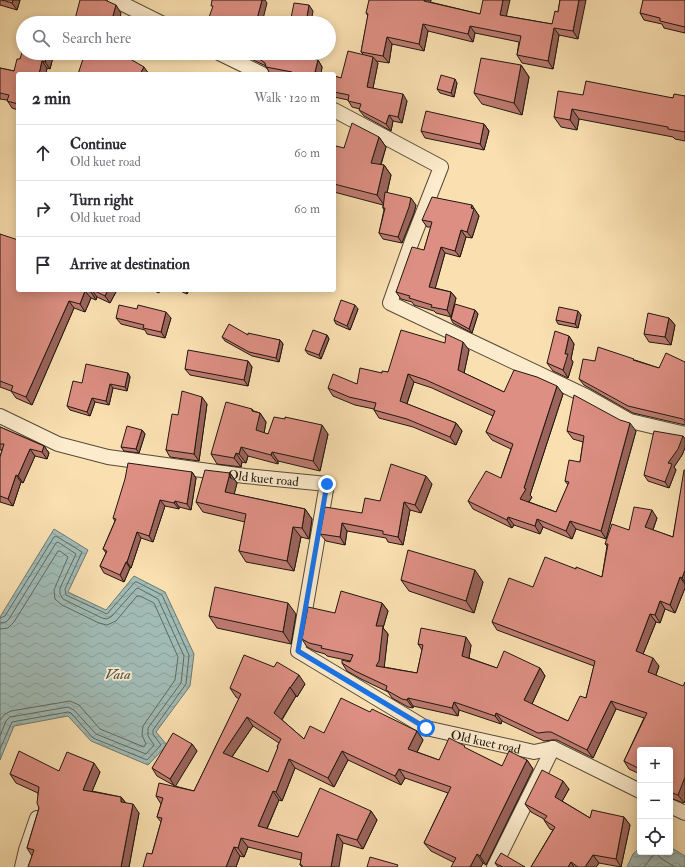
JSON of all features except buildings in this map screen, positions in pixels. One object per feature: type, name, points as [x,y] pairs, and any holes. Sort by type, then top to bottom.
[{"type":"street","points":[[115,0],[147,16]]},
{"type":"street","points":[[233,60],[258,72]]},
{"type":"street","points":[[336,111],[441,167],[390,303],[586,396],[630,421],[685,434]]},
{"type":"street","name":"Old kuet road","points":[[0,416],[58,444],[108,457],[245,476],[327,484],[298,651],[426,728],[534,752],[554,748]]},
{"type":"street","points":[[494,867],[554,748],[637,790]]},
{"type":"street","points":[[673,807],[685,813]]},
{"type":"street","points":[[22,867],[37,818]]},
{"type":"water","name":"Vata","points":[[54,529],[88,550],[68,592],[106,610],[134,576],[165,592],[194,654],[190,686],[156,732],[167,745],[148,765],[91,741],[68,716],[14,726],[0,760],[0,617]]},
{"type":"water","points":[[673,849],[685,856],[685,867],[627,867],[633,854],[637,851],[637,855],[673,855]]},
{"type":"route","points":[[327,484],[298,651],[426,728]]}]
